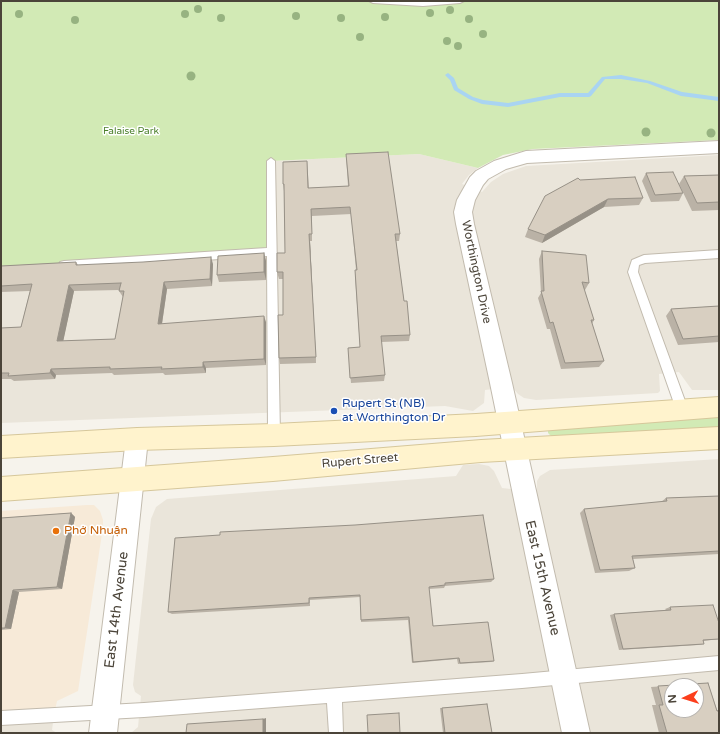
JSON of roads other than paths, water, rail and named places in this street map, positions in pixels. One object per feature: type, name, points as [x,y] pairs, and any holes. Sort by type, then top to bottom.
[{"type":"street","name":"Worthington Drive","points":[[509,422],[463,212],[466,200],[476,181],[496,167],[526,157],[719,147]]},
{"type":"street","points":[[1,447],[137,439],[274,434],[509,422],[719,407]]},
{"type":"street","name":"East 15th Avenue","points":[[509,422],[576,733]]},
{"type":"street","name":"Rupert Street","points":[[1,489],[132,480],[514,448],[719,438]]},
{"type":"street","name":"East 14th Avenue","points":[[104,722],[137,439]]},
{"type":"lane","points":[[373,1],[422,4],[460,1]]},
{"type":"lane","points":[[271,161],[274,434]]},
{"type":"lane","points":[[57,265],[271,252]]},
{"type":"lane","points":[[682,409],[633,272],[634,267],[635,263],[644,259],[719,254]]},
{"type":"lane","points":[[1,718],[104,722],[334,695],[565,678],[719,664]]},
{"type":"lane","points":[[334,695],[336,733]]},
{"type":"waterway","points":[[448,75],[452,79],[456,89],[471,98],[482,102],[508,105],[560,95],[589,95],[604,78],[621,77],[648,82],[681,94],[719,99]]},
{"type":"place","name":"Rupert St (NB) at Worthington Dr","points":[[334,411]]},
{"type":"place","name":"Phở Nhuận","points":[[56,531]]},
{"type":"park label","name":"Falaise Park","points":[[131,131]]}]
